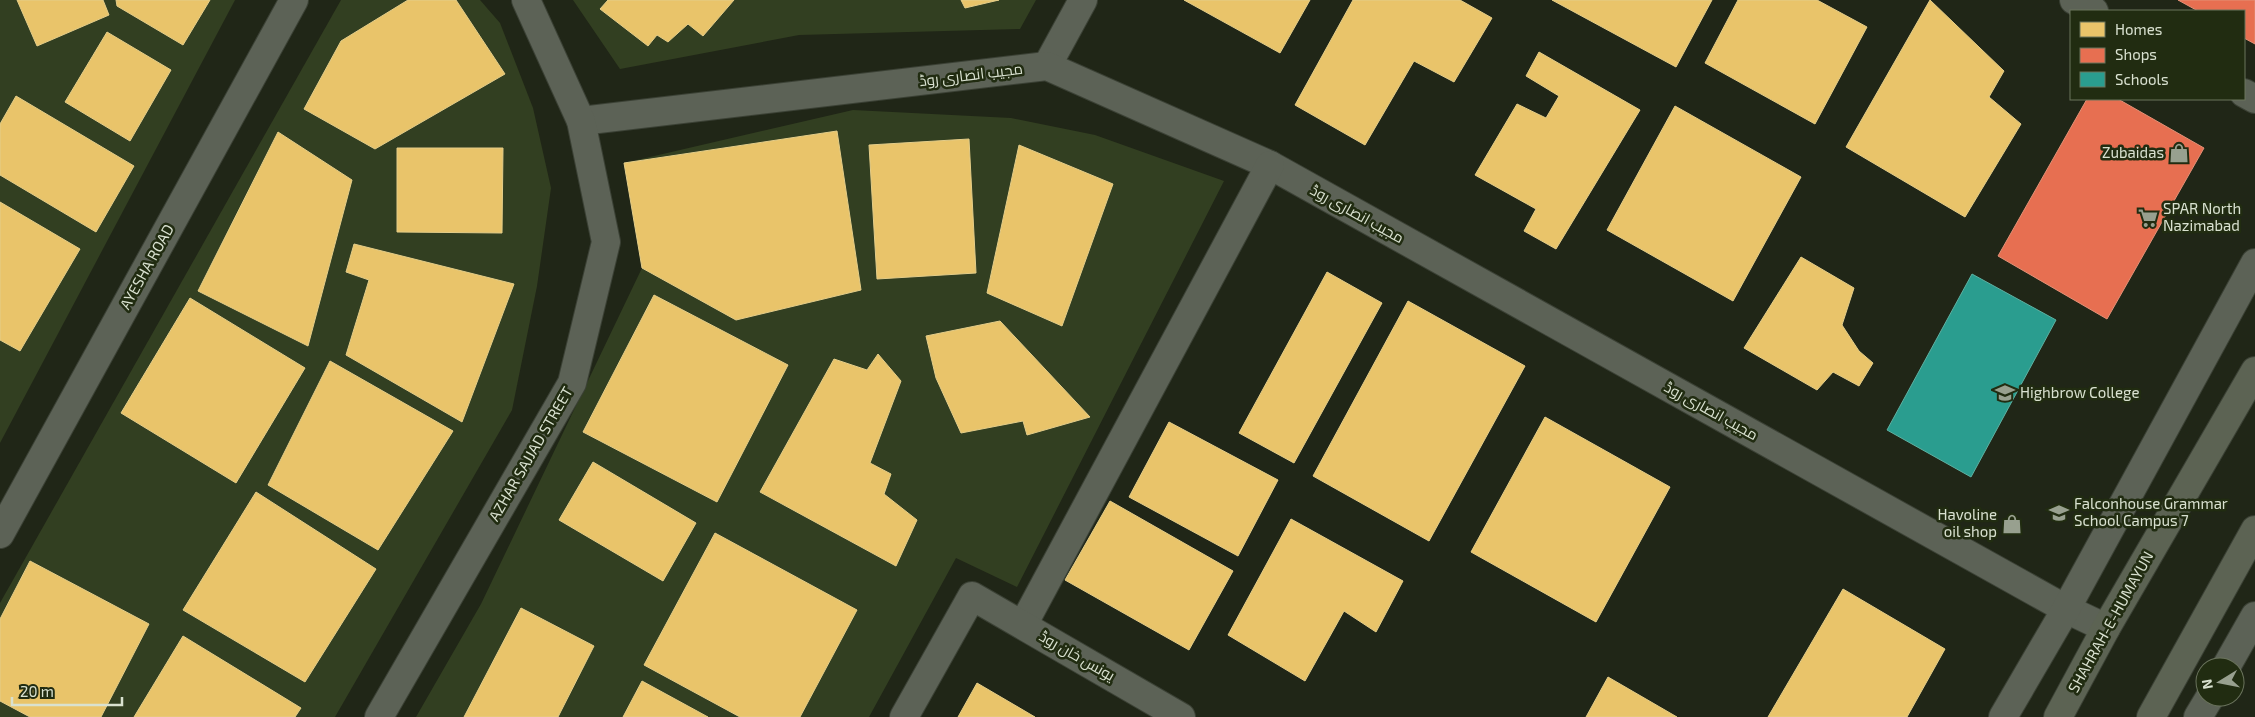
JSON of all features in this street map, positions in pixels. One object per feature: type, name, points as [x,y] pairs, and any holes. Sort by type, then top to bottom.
[{"type":"main road","name":"SHAHRAH-E-HUMAYUN","points":[[2058,717],[2106,628],[2255,371]]},
{"type":"main road","points":[[2151,717],[2255,530]]},
{"type":"street","name":"AYESHA ROAD","points":[[0,534],[294,0]]},
{"type":"street","name":"AZHAR SAJJAD STREET","points":[[379,717],[572,383],[606,242],[581,121],[526,0]]},
{"type":"street","points":[[1047,66],[1082,0]]},
{"type":"street","points":[[2074,0],[2092,10]]},
{"type":"street","name":"مجیب انصاری روڈ","points":[[581,121],[1047,66],[1270,165],[2066,609],[2106,628]]},
{"type":"street","points":[[1023,625],[1270,165]]},
{"type":"street","points":[[2003,717],[2066,609],[2255,263]]},
{"type":"street","name":"یونس خان روڈ","points":[[904,717],[972,596],[1181,717]]},
{"type":"street","points":[[2232,657],[2255,616]]},
{"type":"green space","points":[[0,0],[235,0],[0,443]]},
{"type":"green space","points":[[341,0],[480,0],[500,23],[533,108],[551,188],[537,286],[512,410],[335,717],[0,717],[0,603]]},
{"type":"green space","points":[[573,0],[1036,0],[1020,29],[799,35],[620,69]]},
{"type":"green space","points":[[853,110],[1011,118],[1095,135],[1224,181],[1017,587],[956,558],[869,717],[416,717],[481,604],[642,268],[624,163]]},
{"type":"building: Homes","points":[[17,0],[103,0],[109,15],[37,46]]},
{"type":"building: Homes","points":[[116,0],[210,0],[183,45],[117,6]]},
{"type":"building: Homes","points":[[408,0],[456,0],[505,74],[375,149],[304,109],[341,41]]},
{"type":"building: Homes","points":[[608,0],[734,0],[703,36],[688,24],[668,42],[657,35],[648,46],[600,9]]},
{"type":"building: Homes","points":[[961,0],[999,0],[965,8]]},
{"type":"building: Homes","points":[[1184,0],[1310,0],[1280,53]]},
{"type":"building: Homes","points":[[1353,0],[1460,0],[1492,18],[1454,82],[1414,61],[1365,145],[1295,105]]},
{"type":"building: Homes","points":[[1552,0],[1712,0],[1676,67]]},
{"type":"building: Homes","points":[[1738,0],[1817,0],[1867,27],[1815,124],[1705,63]]},
{"type":"building: Homes","points":[[1930,0],[2004,71],[1989,97],[2021,124],[1965,217],[1846,147]]},
{"type":"building: Homes","points":[[107,32],[171,70],[130,141],[65,102]]},
{"type":"building: Homes","points":[[1539,52],[1640,110],[1556,249],[1524,231],[1536,209],[1475,175],[1517,104],[1546,118],[1559,96],[1526,76]]},
{"type":"building: Homes","points":[[16,96],[134,166],[96,232],[0,175],[0,124]]},
{"type":"building: Homes","points":[[1675,106],[1801,177],[1733,301],[1607,230]]},
{"type":"building: Homes","points":[[837,131],[861,290],[736,320],[642,268],[624,163]]},
{"type":"building: Homes","points":[[278,132],[352,180],[308,346],[198,291]]},
{"type":"building: Homes","points":[[969,139],[976,273],[877,279],[869,145]]},
{"type":"building: Homes","points":[[1019,145],[1113,184],[1062,326],[987,293]]},
{"type":"building: Homes","points":[[397,148],[503,148],[502,233],[397,232]]},
{"type":"building: Homes","points":[[0,202],[80,249],[20,351],[0,340]]},
{"type":"building: Homes","points":[[354,244],[514,284],[462,422],[346,355],[369,280],[346,272]]},
{"type":"building: Homes","points":[[1801,257],[1854,288],[1842,325],[1859,351],[1873,363],[1859,386],[1833,372],[1817,390],[1744,348]]},
{"type":"building: Homes","points":[[1327,272],[1382,303],[1294,463],[1239,433]]},
{"type":"building: Homes","points":[[654,295],[788,365],[717,502],[583,432]]},
{"type":"building: Homes","points":[[190,298],[305,368],[236,483],[121,413]]},
{"type":"building: Homes","points":[[1408,301],[1525,366],[1429,541],[1313,476]]},
{"type":"building: Homes","points":[[1000,321],[1090,417],[1027,435],[1023,421],[961,433],[936,378],[926,336]]},
{"type":"building: Homes","points":[[878,354],[901,381],[870,463],[891,474],[884,494],[917,520],[896,566],[760,492],[834,359],[867,370]]},
{"type":"building: Homes","points":[[330,361],[453,431],[378,550],[268,485]]},
{"type":"building: Homes","points":[[1545,417],[1670,487],[1596,622],[1471,552]]},
{"type":"building: Homes","points":[[1169,422],[1278,480],[1238,556],[1129,497]]},
{"type":"building: Homes","points":[[593,462],[696,523],[663,581],[559,520]]},
{"type":"building: Homes","points":[[256,492],[376,569],[305,682],[183,610]]},
{"type":"building: Homes","points":[[1110,501],[1233,571],[1189,650],[1065,580]]},
{"type":"building: Homes","points":[[1291,519],[1403,581],[1376,632],[1344,611],[1305,681],[1228,635]]},
{"type":"building: Homes","points":[[715,533],[857,610],[800,717],[740,717],[644,665]]},
{"type":"building: Homes","points":[[30,561],[149,624],[101,717],[30,717],[0,701],[0,619]]},
{"type":"building: Homes","points":[[1843,589],[1945,649],[1907,717],[1768,717]]},
{"type":"building: Homes","points":[[521,608],[594,646],[558,717],[464,717]]},
{"type":"building: Homes","points":[[183,636],[301,708],[295,717],[134,717]]},
{"type":"building: Homes","points":[[1608,677],[1677,717],[1586,717]]},
{"type":"building: Homes","points":[[642,681],[708,717],[623,717]]},
{"type":"building: Homes","points":[[977,683],[1035,717],[958,717]]},
{"type":"building: Shops","points":[[2178,0],[2255,0],[2255,44],[2245,39],[2245,10],[2196,10]]},
{"type":"building: Shops","points":[[2086,100],[2120,100],[2204,148],[2107,319],[1998,256]]},
{"type":"building: Schools","points":[[1972,274],[2056,320],[1971,477],[1887,430]]},
{"type":"place","name":"Zubaidas","points":[[2179,153]]},
{"type":"place","name":"SPAR North Nazimabad","points":[[2148,218]]},
{"type":"place","name":"Highbrow College","points":[[2005,393]]},
{"type":"place","name":"Falconhouse Grammar School Campus 7","points":[[2059,513]]},
{"type":"place","name":"Havoline oil shop","points":[[2012,524]]}]
